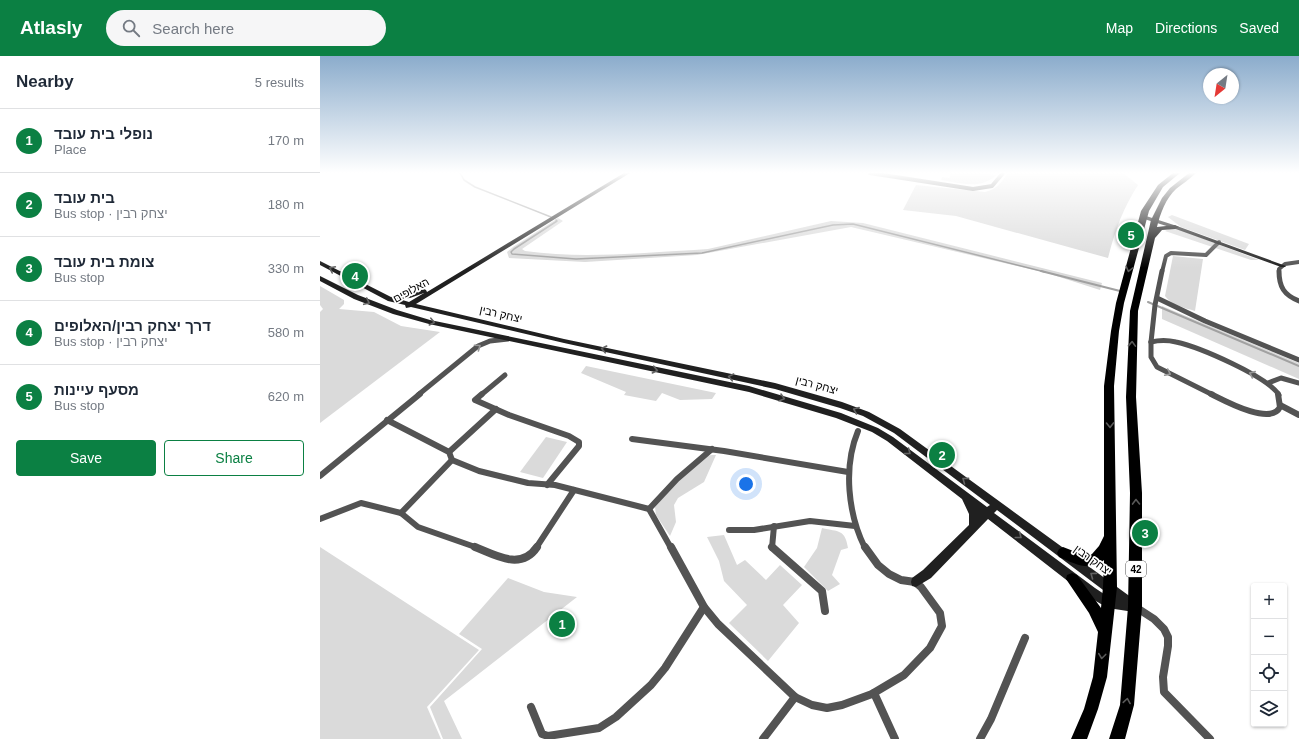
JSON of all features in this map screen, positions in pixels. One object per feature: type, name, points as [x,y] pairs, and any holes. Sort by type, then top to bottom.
[{"type":"highway","name":"42","points":[[1079,739],[1092,709],[1100,677],[1110,587],[1111,520],[1109,386],[1115,331],[1120,304],[1143,218],[1148,205]]},
{"type":"highway","name":"42","points":[[1117,739],[1127,705],[1135,607],[1137,552],[1131,397],[1134,311],[1150,239],[1155,220],[1161,207]]},
{"type":"highway","points":[[1161,207],[1165,218],[1175,227]]},
{"type":"highway","points":[[1150,239],[1154,232],[1160,228],[1175,227]]},
{"type":"highway","points":[[1063,553],[1081,560],[1095,560],[1105,550],[1111,520]]},
{"type":"highway","points":[[1072,578],[1094,608],[1105,631]]},
{"type":"main road","name":"האלופים","points":[[394,312],[575,205]]},
{"type":"main road","points":[[1143,218],[1155,220],[1283,266]]},
{"type":"main road","name":"יצחק רבין","points":[[320,263],[390,299],[408,304],[437,312],[775,386],[842,404],[866,414],[897,431],[1110,587],[1135,607]]},
{"type":"main road","name":"יצחק רבין","points":[[320,278],[356,297],[394,312],[429,322],[749,389],[838,415],[875,430],[890,439],[988,512],[1072,578],[1108,603],[1135,607]]},
{"type":"main road","points":[[390,299],[428,292],[430,305],[437,312]]},
{"type":"main road","points":[[964,494],[974,514],[974,526]]},
{"type":"main road","points":[[916,582],[924,577],[997,504]]},
{"type":"street","points":[[1151,342],[1165,341],[1188,346],[1260,378],[1268,383],[1279,395],[1279,410],[1274,415],[1262,415],[1166,372],[1155,366],[1152,361],[1150,353],[1152,330],[1166,255],[1172,253],[1206,255],[1219,242]]},
{"type":"street","points":[[1299,262],[1283,266],[1279,269],[1280,288],[1291,298],[1299,301]]},
{"type":"street","points":[[1156,303],[1205,321],[1299,360]]},
{"type":"street","points":[[1152,330],[1165,341]]},
{"type":"street","points":[[320,476],[481,344],[492,340],[510,339]]},
{"type":"street","points":[[505,375],[475,400],[570,436],[579,442],[579,446],[547,485]]},
{"type":"street","points":[[1268,383],[1281,378],[1299,383]]},
{"type":"street","points":[[1280,406],[1299,415]]},
{"type":"street","points":[[449,452],[496,409]]},
{"type":"street","points":[[387,420],[417,434],[449,452],[452,460]]},
{"type":"street","points":[[452,460],[486,472],[528,483],[574,490],[649,508],[704,607],[718,624],[795,697],[808,705],[827,708],[850,703],[897,681],[917,664],[934,644],[942,629],[943,619],[941,614],[916,582],[895,578],[880,567],[864,549],[855,526],[848,472],[851,451],[858,431]]},
{"type":"street","points":[[632,439],[712,450],[848,472]]},
{"type":"street","points":[[649,508],[677,479],[712,450]]},
{"type":"street","points":[[401,513],[452,460]]},
{"type":"street","points":[[320,519],[361,503],[401,513],[418,527],[510,560],[518,561],[529,557],[533,553],[574,490]]},
{"type":"street","points":[[729,530],[754,530],[810,521],[855,526]]},
{"type":"street","points":[[774,526],[772,549],[822,591],[825,611]]},
{"type":"street","points":[[531,707],[542,734],[548,736],[599,728],[616,717],[650,685],[673,658],[704,607]]},
{"type":"street","points":[[1135,607],[1150,615],[1165,630],[1170,650],[1162,681],[1164,692],[1210,739]]},
{"type":"street","points":[[980,739],[991,719],[1025,638]]},
{"type":"street","points":[[874,693],[895,739]]},
{"type":"street","points":[[763,739],[795,697]]},
{"type":"shaded area","points":[[906,205],[1127,205],[1120,220],[1108,258],[956,216],[903,210]]},
{"type":"shaded area","points":[[1172,215],[1249,244],[1245,250],[1181,227],[1168,217]]},
{"type":"shaded area","points":[[558,218],[563,221],[522,249],[525,251],[567,255],[588,255],[708,249],[831,221],[863,223],[1102,283],[1100,290],[1047,273],[851,227],[697,255],[585,262],[509,258],[507,252],[513,247]]},
{"type":"shaded area","points":[[1171,228],[1178,229],[1259,260],[1251,260],[1165,231]]},
{"type":"shaded area","points":[[1173,256],[1203,259],[1195,311],[1174,304],[1165,296]]},
{"type":"shaded area","points":[[320,286],[344,300],[344,304],[339,309],[374,312],[401,326],[440,332],[320,423],[320,312],[323,309],[320,305]]},
{"type":"shaded area","points":[[1162,306],[1299,363],[1299,379],[1162,319]]},
{"type":"shaded area","points":[[586,366],[716,393],[712,399],[680,400],[662,393],[656,401],[624,395],[626,392],[581,373]]},
{"type":"shaded area","points":[[546,437],[567,442],[543,478],[520,472]]},
{"type":"shaded area","points":[[716,455],[704,482],[678,498],[674,505],[676,522],[670,536],[656,515],[655,507],[673,486],[706,456]]},
{"type":"shaded area","points":[[822,528],[837,531],[843,534],[848,548],[841,550],[832,575],[840,584],[828,591],[804,567],[817,548]]},
{"type":"shaded area","points":[[724,535],[737,565],[745,560],[766,580],[780,565],[802,585],[783,605],[799,623],[768,661],[729,623],[747,605],[724,581],[719,561],[707,537]]},
{"type":"shaded area","points":[[320,547],[479,650],[427,707],[441,739],[320,739]]},
{"type":"shaded area","points":[[508,578],[544,592],[577,597],[444,701],[462,739],[443,739],[430,707],[482,649],[459,634]]},
{"type":"waterway","points":[[520,205],[551,217]]},
{"type":"waterway","points":[[556,220],[557,221],[514,249],[511,252],[512,254],[576,259],[702,253],[833,225],[853,224],[1041,271]]},
{"type":"waterway","points":[[1041,271],[1045,272]]},
{"type":"waterway","points":[[1041,271],[1120,291]]},
{"type":"waterway","points":[[1148,302],[1299,366]]},
{"type":"place","name":"מסעף עיינות","points":[[1131,235]]},
{"type":"place","name":"דרך יצחק רבין/האלופים","points":[[355,276]]},
{"type":"place","name":"בית עובד","points":[[942,455]]},
{"type":"place","name":"צומת בית עובד","points":[[1145,533]]},
{"type":"place","name":"נופלי בית עובד","points":[[562,624]]}]
